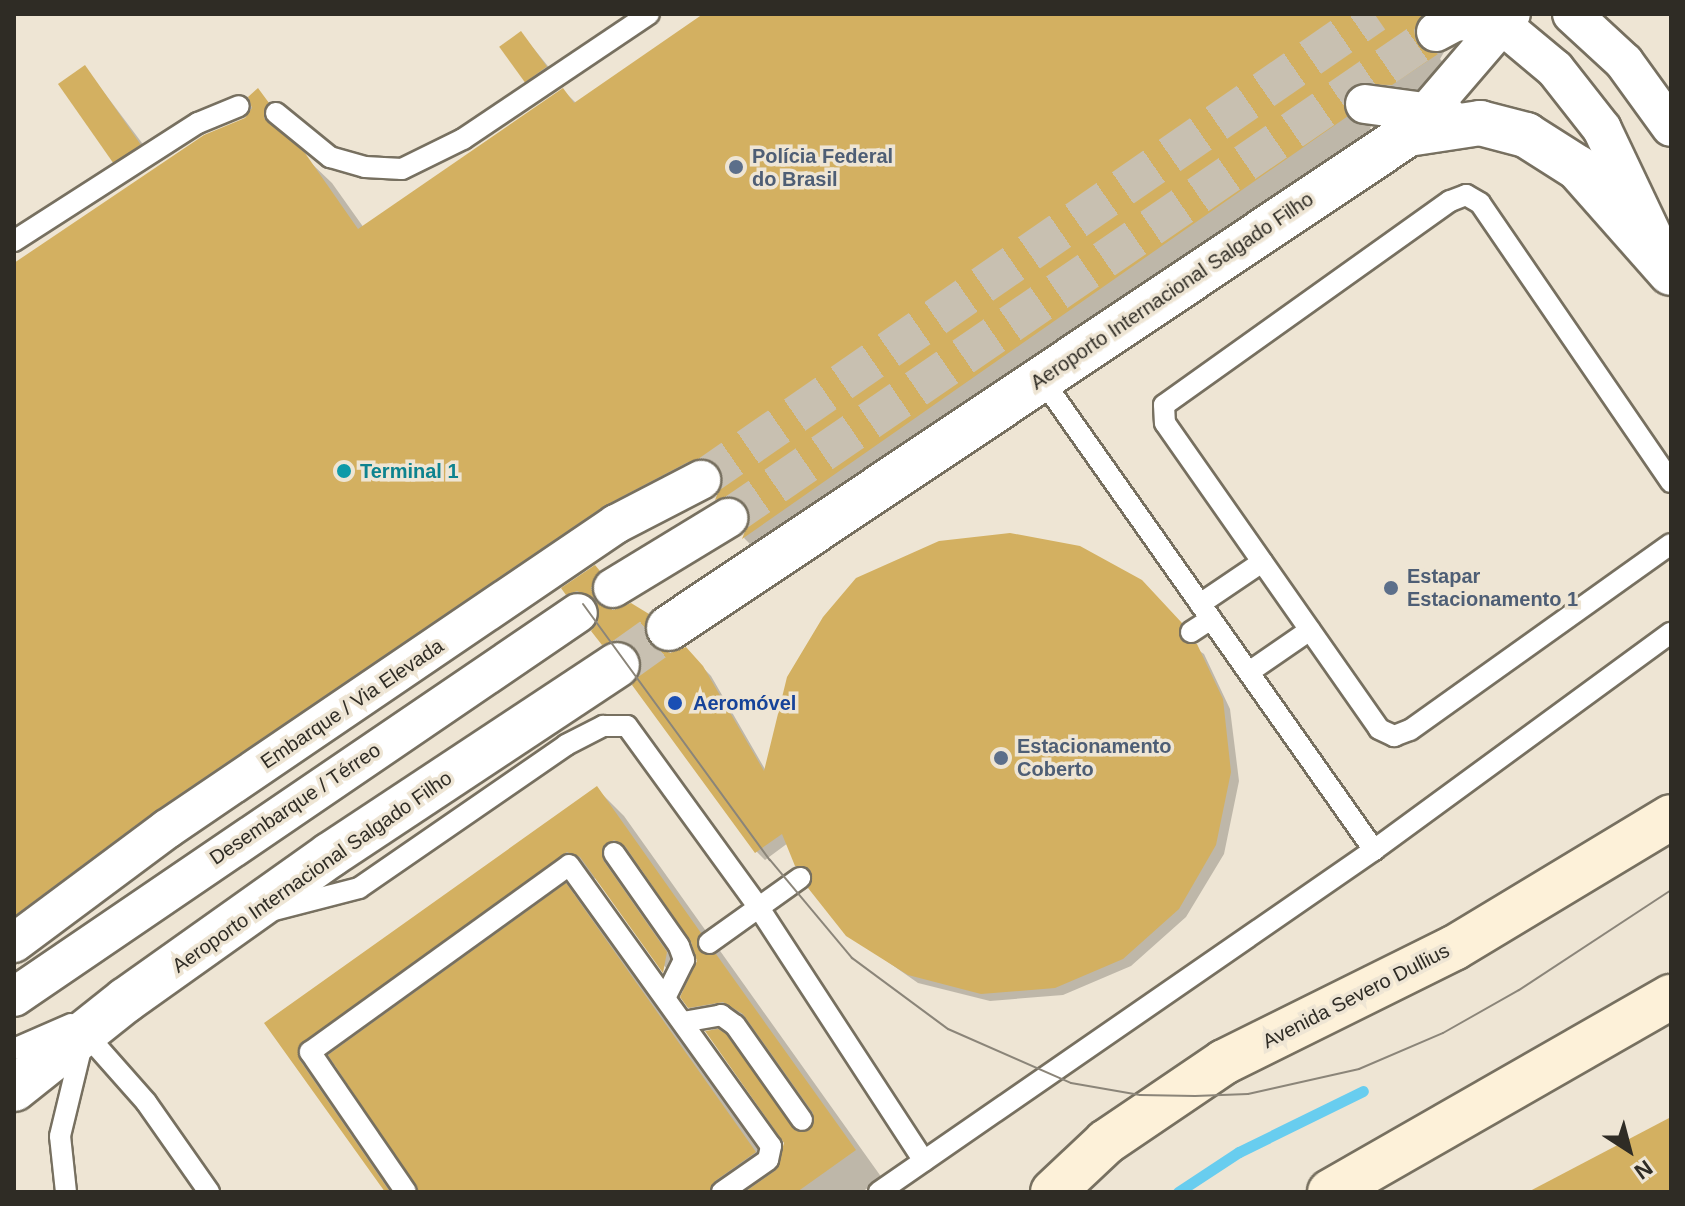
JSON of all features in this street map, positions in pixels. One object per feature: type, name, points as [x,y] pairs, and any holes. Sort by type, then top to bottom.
[{"type":"main road","name":"Avenida Severo Dullius","points":[[1053,1192],[1106,1142],[1224,1062],[1454,948],[1671,817]]},
{"type":"main road","points":[[1330,1192],[1671,997]]},
{"type":"street","points":[[1572,14],[1624,62],[1671,127]]},
{"type":"street","points":[[1365,104],[1417,122],[1506,19]]},
{"type":"street","points":[[1436,32],[1457,21],[1506,19],[1555,69],[1602,129],[1670,272]]},
{"type":"street","name":"Aeroporto Internacional Salgado Filho","points":[[669,628],[1417,122],[1480,123],[1526,135],[1578,168],[1670,272]]},
{"type":"street","name":"Embarque / Via Elevada","points":[[14,943],[167,829],[605,532],[701,480]]},
{"type":"street","points":[[613,588],[728,518]]},
{"type":"street","name":"Desembarque / Térreo","points":[[14,997],[578,613]]},
{"type":"street","name":"Aeroporto Internacional Salgado Filho","points":[[14,1089],[126,1000],[253,915],[330,855],[617,665]]},
{"type":"lane","points":[[276,113],[330,157],[365,167],[402,169],[463,139],[649,14]]},
{"type":"lane","points":[[14,241],[198,123],[239,106]]},
{"type":"lane","points":[[1671,482],[1480,203],[1466,195],[1426,218],[1164,405],[1165,423],[1379,729],[1394,736],[1410,730],[1671,544]]},
{"type":"lane","points":[[1041,378],[1374,850]]},
{"type":"lane","points":[[1191,632],[1205,612],[1262,562]]},
{"type":"lane","points":[[1249,672],[1310,630]]},
{"type":"lane","points":[[879,1192],[1374,850],[1671,633]]},
{"type":"lane","points":[[253,915],[359,888],[566,745],[603,726],[627,726],[759,908],[924,1161]]},
{"type":"lane","points":[[614,853],[679,946],[684,960],[665,998]]},
{"type":"lane","points":[[406,1192],[311,1058],[313,1048],[569,865],[683,1022],[773,1154],[722,1192]]},
{"type":"lane","points":[[709,943],[800,878]]},
{"type":"lane","points":[[14,1049],[126,1000]]},
{"type":"lane","points":[[683,1022],[721,1015],[735,1025],[802,1120]]},
{"type":"lane","points":[[66,1192],[60,1136],[85,1033]]},
{"type":"lane","points":[[85,1033],[146,1102],[209,1192]]},
{"type":"building","name":"Terminal 1","points":[[703,14],[1424,14],[1414,30],[1416,41],[1438,54],[1392,85],[1356,84],[1343,100],[1348,116],[742,539],[750,518],[746,506],[728,496],[715,500],[723,480],[713,462],[688,462],[604,506],[155,811],[14,916],[14,263],[204,135],[245,118],[252,108],[248,97],[258,88],[269,103],[264,118],[305,153],[358,229],[563,88],[574,103]]},
{"type":"building","points":[[521,31],[547,67],[525,82],[499,47]]},
{"type":"building","points":[[85,65],[141,144],[114,163],[58,84]]},
{"type":"building","name":"Estacionamento Coberto","points":[[1010,533],[1080,546],[1142,580],[1182,623],[1180,638],[1197,644],[1223,699],[1231,772],[1216,845],[1179,909],[1123,959],[1055,988],[981,994],[908,975],[846,936],[808,888],[811,871],[795,866],[782,834],[755,853],[632,685],[642,664],[637,651],[616,640],[602,645],[591,631],[598,622],[597,602],[613,610],[631,603],[649,614],[644,629],[649,642],[670,653],[686,647],[703,666],[764,771],[787,677],[823,617],[856,578],[939,541]]},
{"type":"building","points":[[595,565],[600,571],[591,588],[594,598],[577,591],[566,595],[561,588]]},
{"type":"building","points":[[597,786],[701,933],[698,950],[716,954],[856,1150],[797,1192],[745,1192],[776,1170],[784,1143],[705,1031],[718,1029],[726,1034],[796,1131],[810,1130],[813,1113],[743,1014],[723,1002],[688,1008],[680,997],[697,961],[691,942],[625,846],[614,840],[603,847],[603,860],[667,952],[663,973],[580,857],[567,852],[299,1046],[299,1059],[390,1192],[385,1192],[264,1023]]},
{"type":"building","points":[[566,883],[756,1152],[715,1181],[709,1192],[419,1192],[328,1055]]},
{"type":"building","points":[[1671,1117],[1671,1192],[1528,1192]]},
{"type":"waterway","points":[[1178,1192],[1239,1152],[1363,1091]]},
{"type":"tunnel","points":[[701,480],[1374,14]]},
{"type":"tunnel","points":[[728,518],[1436,32]]},
{"type":"tunnel","points":[[617,665],[669,628]]},
{"type":"tram line","points":[[583,604],[770,860],[852,958],[948,1029],[1071,1083],[1140,1095],[1248,1094],[1359,1069],[1443,1033],[1519,990],[1671,890]]},
{"type":"place","name":"Polícia Federal do Brasil","points":[[736,167]]},
{"type":"place","name":"Terminal 1","points":[[344,471]]},
{"type":"place","name":"Estapar Estacionamento 1","points":[[1391,588]]},
{"type":"place","name":"Aeromóvel","points":[[675,703]]},
{"type":"place","name":"Estacionamento Coberto","points":[[1001,758]]}]
